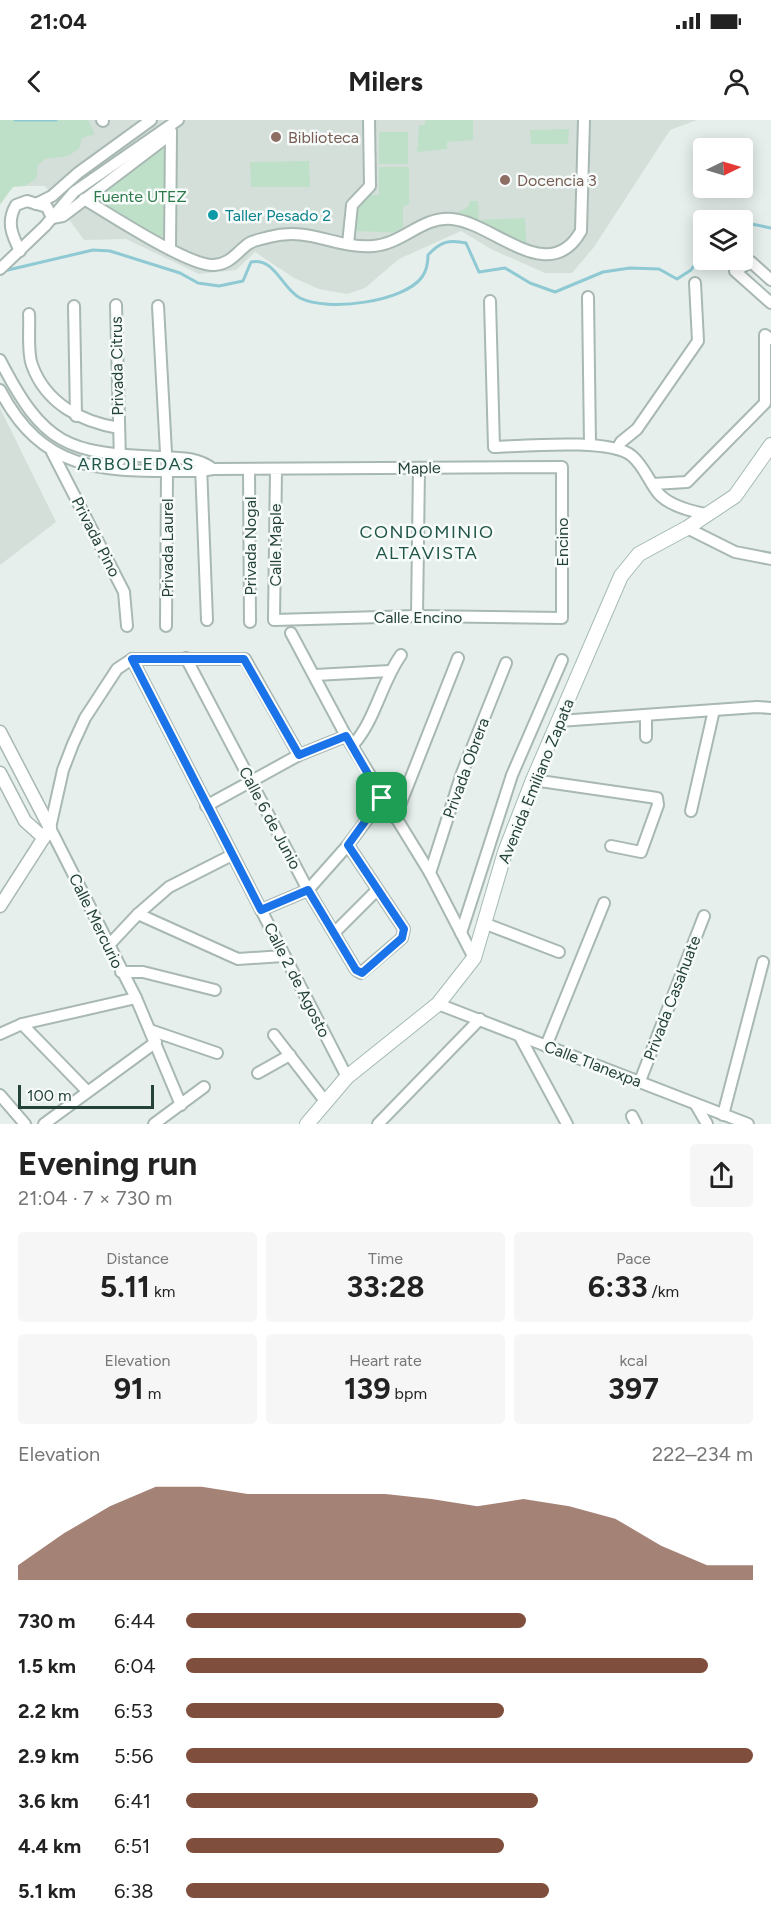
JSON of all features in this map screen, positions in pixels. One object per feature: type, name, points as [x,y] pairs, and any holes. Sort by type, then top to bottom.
[{"type":"main road","name":"Avenida Emiliano Zapata","points":[[307,1124],[346,1077],[438,1004],[474,958],[506,852],[533,780],[621,576],[639,554],[687,528],[735,496],[771,445]]},
{"type":"street","points":[[36,204],[52,196],[78,173],[151,120]]},
{"type":"street","points":[[348,244],[352,205],[370,186],[369,120]]},
{"type":"street","points":[[84,200],[192,260],[213,265],[232,260],[249,243],[272,236],[307,233],[348,244],[372,246],[394,242],[417,230],[428,220],[455,219],[526,250],[544,255],[562,252],[575,242],[583,222],[584,120]]},
{"type":"street","points":[[51,218],[63,216],[84,200],[172,124]]},
{"type":"street","points":[[170,248],[172,124]]},
{"type":"street","points":[[0,269],[20,251],[74,192],[172,124]]},
{"type":"street","points":[[20,251],[10,227],[11,214],[16,205],[27,201],[47,207],[51,218]]},
{"type":"street","points":[[771,280],[751,262],[735,272],[771,303]]},
{"type":"street","points":[[617,449],[621,442],[637,429],[698,341],[695,283]]},
{"type":"street","points":[[588,297],[590,445]]},
{"type":"street","points":[[490,301],[494,447],[590,445],[617,449],[632,455],[660,495],[685,510],[705,514]]},
{"type":"street","name":"Privada Citrus","points":[[116,304],[120,470]]},
{"type":"street","points":[[74,306],[76,416]]},
{"type":"street","points":[[158,306],[166,458]]},
{"type":"street","name":"Privada Citrus","points":[[29,314],[32,364],[43,385],[76,416],[119,428]]},
{"type":"street","points":[[653,484],[687,482],[765,403],[765,336],[771,339]]},
{"type":"street","points":[[0,360],[16,391],[51,433],[72,446],[93,453],[166,458],[201,465]]},
{"type":"street","points":[[0,390],[19,421],[52,452],[86,466],[120,470],[167,471],[201,465]]},
{"type":"street","name":"Privada Pino","points":[[52,452],[124,592],[127,626]]},
{"type":"street","name":"Privada Laurel","points":[[166,458],[166,626]]},
{"type":"street","points":[[201,465],[207,621]]},
{"type":"street","name":"Maple","points":[[201,465],[213,469],[276,470],[562,467]]},
{"type":"street","name":"Encino","points":[[562,467],[562,618]]},
{"type":"street","points":[[417,616],[419,468]]},
{"type":"street","name":"Privada Nogal","points":[[249,469],[250,622]]},
{"type":"street","name":"Calle Maple","points":[[274,620],[276,470]]},
{"type":"street","points":[[687,528],[735,552],[771,559]]},
{"type":"street","name":"Calle Encino","points":[[274,620],[417,616],[562,618]]},
{"type":"street","points":[[291,633],[382,798],[430,873],[474,958]]},
{"type":"street","points":[[206,806],[299,755],[349,740],[365,731],[390,671],[401,655]]},
{"type":"street","name":"Calle 6 de Junio","points":[[186,658],[308,890],[356,970],[362,973],[402,938],[404,929],[376,891]]},
{"type":"street","points":[[395,818],[458,658]]},
{"type":"street","points":[[0,906],[47,833],[63,770],[85,718],[112,675],[132,659],[244,659],[299,755]]},
{"type":"street","name":"Calle 2 de Agosto","points":[[132,659],[346,1077]]},
{"type":"street","points":[[461,933],[512,775],[562,660]]},
{"type":"street","name":"Privada Obrera","points":[[430,873],[462,773],[507,663]]},
{"type":"street","points":[[315,675],[390,671]]},
{"type":"street","points":[[559,721],[771,708]]},
{"type":"street","points":[[691,811],[714,710]]},
{"type":"street","points":[[646,715],[646,736]]},
{"type":"street","points":[[0,732],[47,833]]},
{"type":"street","points":[[0,773],[25,821],[47,833]]},
{"type":"street","points":[[533,780],[657,798],[658,805],[641,852],[610,846]]},
{"type":"street","points":[[261,910],[308,890],[348,845],[382,798]]},
{"type":"street","name":"Calle Mercurio","points":[[47,833],[59,843],[108,946],[136,998],[181,1105]]},
{"type":"street","points":[[335,932],[376,891],[348,845]]},
{"type":"street","points":[[108,946],[138,914],[169,887],[232,855]]},
{"type":"street","points":[[546,1046],[604,903]]},
{"type":"street","points":[[138,914],[238,959],[283,956]]},
{"type":"street","name":"Privada Casahuate","points":[[640,1081],[704,916]]},
{"type":"street","points":[[486,924],[559,952]]},
{"type":"street","points":[[723,1115],[763,962]]},
{"type":"street","points":[[121,972],[142,972],[215,990]]},
{"type":"street","points":[[0,1034],[22,1024],[136,998]]},
{"type":"street","name":"Calle Tlanexpa","points":[[438,1004],[748,1124]]},
{"type":"street","points":[[378,1124],[480,1019]]},
{"type":"street","points":[[22,1024],[87,1091]]},
{"type":"street","points":[[150,1030],[217,1053]]},
{"type":"street","points":[[274,1035],[325,1101]]},
{"type":"street","points":[[519,1035],[567,1124]]},
{"type":"street","points":[[44,1124],[156,1042]]},
{"type":"street","points":[[258,1073],[290,1055]]},
{"type":"street","points":[[154,1124],[204,1087]]},
{"type":"street","points":[[0,1095],[25,1124]]},
{"type":"street","points":[[696,1105],[707,1124]]},
{"type":"shaded area","points":[[0,120],[697,120],[670,130],[594,247],[572,273],[545,273],[491,249],[461,231],[399,259],[365,288],[347,294],[319,289],[294,278],[255,252],[236,270],[199,274],[126,239],[84,240],[45,186],[13,186],[0,205]]},
{"type":"shaded area","points":[[0,408],[56,522],[0,565]]},
{"type":"green space","points":[[0,120],[88,120],[95,134],[82,138],[79,149],[68,156],[45,159],[38,165],[36,179],[25,186],[13,187],[0,204]]},
{"type":"green space","points":[[425,120],[473,120],[473,140],[447,142],[447,149],[417,152],[419,125],[425,125]]},
{"type":"green space","points":[[569,129],[568,144],[531,144],[530,130]]},
{"type":"green space","points":[[379,132],[408,132],[408,164],[379,164]]},
{"type":"green space","name":"Fuente UTEZ","points":[[161,149],[165,152],[166,235],[160,238],[98,202],[97,197]]},
{"type":"green space","points":[[309,161],[310,187],[251,187],[250,162]]},
{"type":"green space","points":[[379,167],[409,167],[409,205],[403,206],[403,233],[356,231],[354,216],[367,195],[379,195]]},
{"type":"green space","points":[[470,201],[478,201],[479,220],[525,218],[527,249],[456,218],[456,213],[468,207]]},
{"type":"waterway","points":[[15,120],[56,120]]},
{"type":"waterway","points":[[753,224],[771,228]]},
{"type":"waterway","points":[[8,270],[93,250],[110,251],[180,273],[198,283],[219,286],[243,281],[251,262],[259,262],[272,269],[300,298],[328,304],[346,304],[383,298],[413,286],[425,272],[428,255],[441,244],[455,241],[466,243],[479,272],[505,268],[530,283],[555,292],[603,272],[630,268],[659,269],[677,279],[693,267]]},
{"type":"place","name":"Biblioteca","points":[[276,137]]},
{"type":"place","name":"Docencia 3","points":[[505,180]]},
{"type":"place","name":"Taller Pesado 2","points":[[213,215]]},
{"type":"district","name":"ARBOLEDAS","points":[[136,464]]},
{"type":"district","name":"CONDOMINIO ALTAVISTA","points":[[427,542]]},
{"type":"route","points":[[132,659],[244,659],[299,755],[346,736],[382,798],[348,845],[376,891],[404,929],[404,934],[362,973],[358,973],[308,890],[261,910],[132,659]]}]
